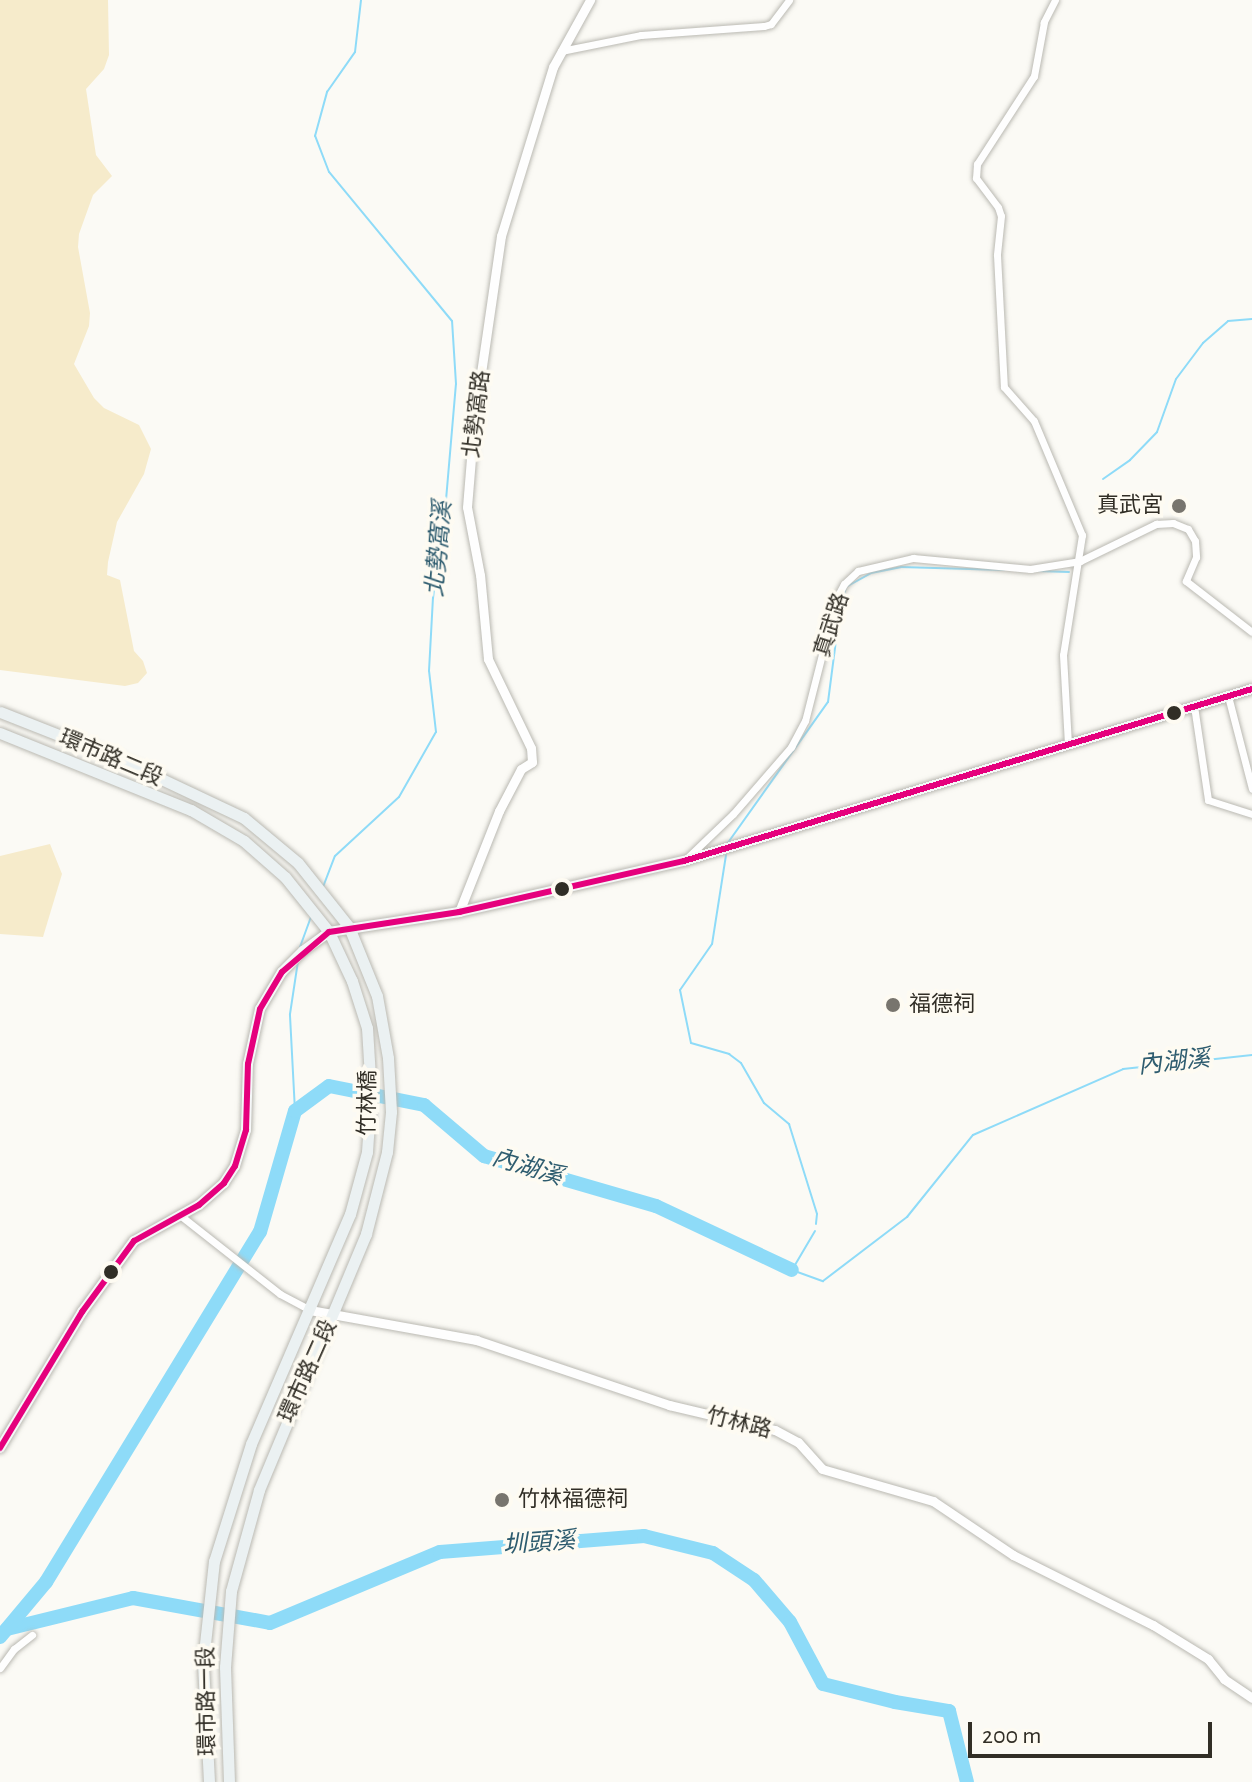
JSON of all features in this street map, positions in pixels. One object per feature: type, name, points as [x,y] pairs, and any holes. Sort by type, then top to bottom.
[{"type":"main road","points":[[0,1448],[82,1312],[134,1241],[181,1216],[214,1193],[235,1166],[246,1130],[251,1043],[260,1009],[282,972],[329,932],[459,912],[684,861],[1252,689]]},
{"type":"main road","name":"環市路二段","points":[[0,712],[117,758],[244,818],[298,863],[349,927]]},
{"type":"main road","name":"環市路二段","points":[[0,733],[191,810],[244,841],[285,877],[329,932]]},
{"type":"main road","name":"竹林橋","points":[[349,927],[377,996],[388,1058],[391,1112],[387,1152]]},
{"type":"main road","name":"竹林橋","points":[[329,932],[352,981],[367,1028],[367,1152]]},
{"type":"main road","name":"環市路二段","points":[[207,1620],[214,1561],[251,1444],[350,1214],[367,1152]]},
{"type":"main road","name":"環市路二段","points":[[229,1782],[227,1628],[231,1591],[263,1478],[366,1234],[387,1152]]},
{"type":"main road","name":"環市路一段","points":[[207,1620],[204,1707],[209,1782]]},
{"type":"street","name":"北勢窩路","points":[[459,912],[499,811],[521,769],[532,762],[531,748],[488,659],[480,575],[467,507],[474,421],[501,236],[559,52],[590,0]]},
{"type":"street","points":[[559,52],[641,35],[764,26],[771,24],[789,0]]},
{"type":"street","points":[[1055,0],[1044,22],[1034,76],[977,164],[976,178],[998,207],[1001,216],[997,255],[1004,387],[1034,421],[1082,535],[1063,655],[1068,744]]},
{"type":"street","name":"真武路","points":[[684,861],[733,814],[791,747],[805,721],[836,599],[844,584],[858,571],[913,558],[1030,569],[1080,561],[1156,524],[1173,523],[1194,533],[1196,557],[1186,581],[1252,632]]},
{"type":"street","points":[[1228,696],[1252,789]]},
{"type":"street","points":[[1194,706],[1208,800],[1252,814]]},
{"type":"street","name":"竹林路","points":[[181,1216],[213,1238],[267,1285],[310,1310],[476,1340],[669,1405],[775,1430],[798,1442],[822,1469],[933,1501],[1013,1555],[1153,1625],[1208,1659],[1224,1679],[1252,1698]]},
{"type":"street","points":[[0,1668],[14,1649],[32,1635]]},
{"type":"shaded area","points":[[0,0],[108,0],[109,55],[104,69],[86,89],[96,155],[112,176],[93,195],[79,234],[78,247],[90,313],[89,326],[74,364],[94,398],[104,408],[139,425],[151,449],[144,474],[117,522],[108,562],[107,575],[120,580],[134,651],[143,661],[147,673],[138,683],[125,686],[0,670]]},
{"type":"shaded area","points":[[50,844],[62,874],[43,937],[0,934],[0,856]]},
{"type":"waterway","name":"北勢窩溪","points":[[323,887],[335,856],[399,797],[436,732],[429,671],[433,598],[446,500],[456,384],[452,321],[329,172],[315,136],[327,92],[355,52],[361,0]]},
{"type":"waterway","points":[[1103,479],[1130,460],[1157,432],[1176,379],[1203,343],[1228,321],[1252,319]]},
{"type":"waterway","points":[[727,844],[828,702],[846,587],[871,573],[901,567],[1004,570]]},
{"type":"waterway","points":[[1038,571],[1069,572]]},
{"type":"waterway","points":[[726,855],[712,944],[680,990],[691,1043],[729,1054],[741,1063],[764,1103],[789,1124],[817,1214],[816,1224]]},
{"type":"waterway","name":"北勢窩溪","points":[[300,947],[311,916]]},
{"type":"waterway","name":"北勢窩溪","points":[[295,1111],[290,1014],[298,961]]},
{"type":"waterway","name":"內湖溪","points":[[815,1231],[792,1270],[823,1281],[907,1217],[973,1135],[1123,1069],[1252,1055]]},
{"type":"waterway","name":"內湖溪","points":[[0,1637],[46,1582],[260,1232],[295,1111],[329,1086],[424,1105],[484,1156],[656,1206],[792,1270]]},
{"type":"waterway","name":"圳頭溪","points":[[7,1629],[133,1598],[270,1623],[440,1552],[644,1536],[713,1553],[754,1580],[790,1622],[823,1684],[895,1702],[949,1711],[967,1782]]},
{"type":"transit line","points":[[0,1448],[82,1312],[134,1241],[199,1205],[224,1183],[235,1166],[246,1130],[248,1064],[260,1009],[282,972],[329,932],[459,912],[684,861],[1252,689]]},
{"type":"place","name":"真武宮","points":[[1179,506]]},
{"type":"place","name":"福德祠","points":[[893,1005]]},
{"type":"place","name":"竹林福德祠","points":[[502,1500]]}]
